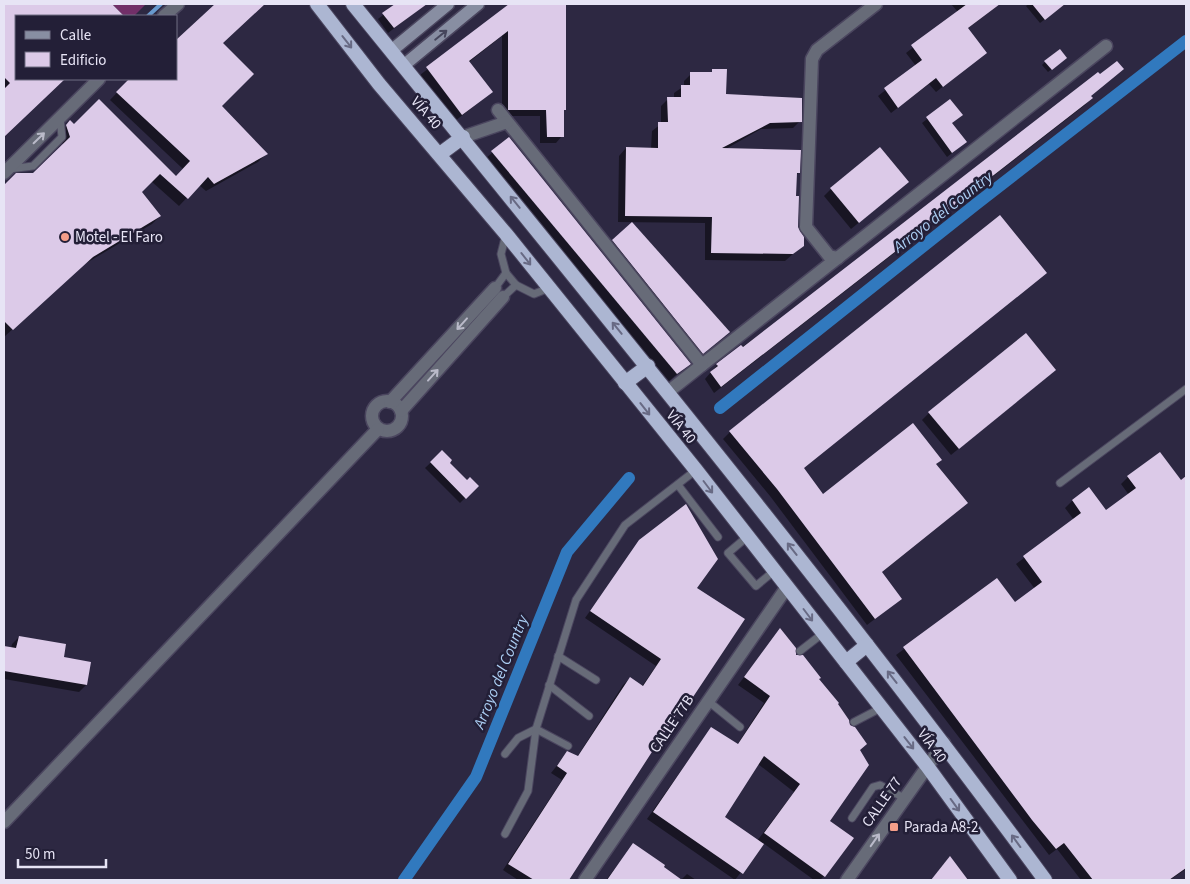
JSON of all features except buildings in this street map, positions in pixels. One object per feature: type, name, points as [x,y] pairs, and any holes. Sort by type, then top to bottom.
[{"type":"highway","name":"VÍA 40","points":[[317,4],[379,84],[506,234],[696,470],[822,634],[927,766],[1010,880]]},
{"type":"highway","name":"VÍA 40","points":[[353,4],[403,66],[469,134],[648,366],[673,388],[867,645],[944,743],[1045,880]]},
{"type":"highway","points":[[440,154],[469,134]]},
{"type":"highway","points":[[626,384],[648,366]]},
{"type":"highway","points":[[846,662],[867,645]]},
{"type":"main road","points":[[391,51],[448,4]]},
{"type":"main road","points":[[403,66],[478,4]]},
{"type":"street","points":[[165,15],[178,4]]},
{"type":"street","points":[[838,258],[830,256],[806,227],[812,59],[817,50],[876,4]]},
{"type":"street","points":[[673,388],[1106,46]]},
{"type":"street","points":[[5,171],[98,80]]},
{"type":"street","points":[[498,110],[702,365]]},
{"type":"street","points":[[469,134],[507,122]]},
{"type":"street","points":[[390,402],[499,292]]},
{"type":"street","points":[[400,411],[499,292]]},
{"type":"street","points":[[381,402],[390,402],[400,411],[401,420],[396,428],[388,431],[378,429],[372,417],[374,408],[381,402]]},
{"type":"street","points":[[4,822],[378,429]]},
{"type":"street","name":"CALLE 77B","points":[[585,880],[787,587]]},
{"type":"street","name":"CALLE 77","points":[[847,880],[944,743]]},
{"type":"lane","points":[[5,171],[36,169],[64,140],[60,117]]},
{"type":"lane","points":[[506,234],[501,254],[506,273],[516,285],[534,294],[549,288]]},
{"type":"lane","points":[[499,292],[506,273]]},
{"type":"lane","points":[[499,292],[516,285]]},
{"type":"lane","points":[[1060,483],[1186,389]]},
{"type":"lane","points":[[505,834],[530,785],[536,729],[576,600],[625,525],[696,470]]},
{"type":"lane","points":[[678,485],[718,537]]},
{"type":"lane","points":[[747,537],[728,553],[756,586],[774,571]]},
{"type":"lane","points":[[800,651],[822,634]]},
{"type":"lane","points":[[558,656],[596,680]]},
{"type":"lane","points":[[549,685],[589,716]]},
{"type":"lane","points":[[708,701],[740,727]]},
{"type":"lane","points":[[854,722],[882,708]]},
{"type":"lane","points":[[536,729],[568,746]]},
{"type":"lane","points":[[505,754],[518,738],[536,729]]},
{"type":"lane","points":[[852,818],[873,787],[880,785],[904,798]]},
{"type":"shaded area","points":[[112,4],[146,4],[135,15],[123,15]]},
{"type":"waterway","points":[[149,15],[161,4]]},
{"type":"waterway","name":"Arroyo del Country","points":[[720,408],[975,205],[1186,41]]},
{"type":"waterway","name":"Arroyo del Country","points":[[404,880],[476,777],[567,552],[629,478]]},
{"type":"place","name":"Motel - El Faro","points":[[65,237]]},
{"type":"place","name":"Parada A8-2","points":[[894,827]]}]
